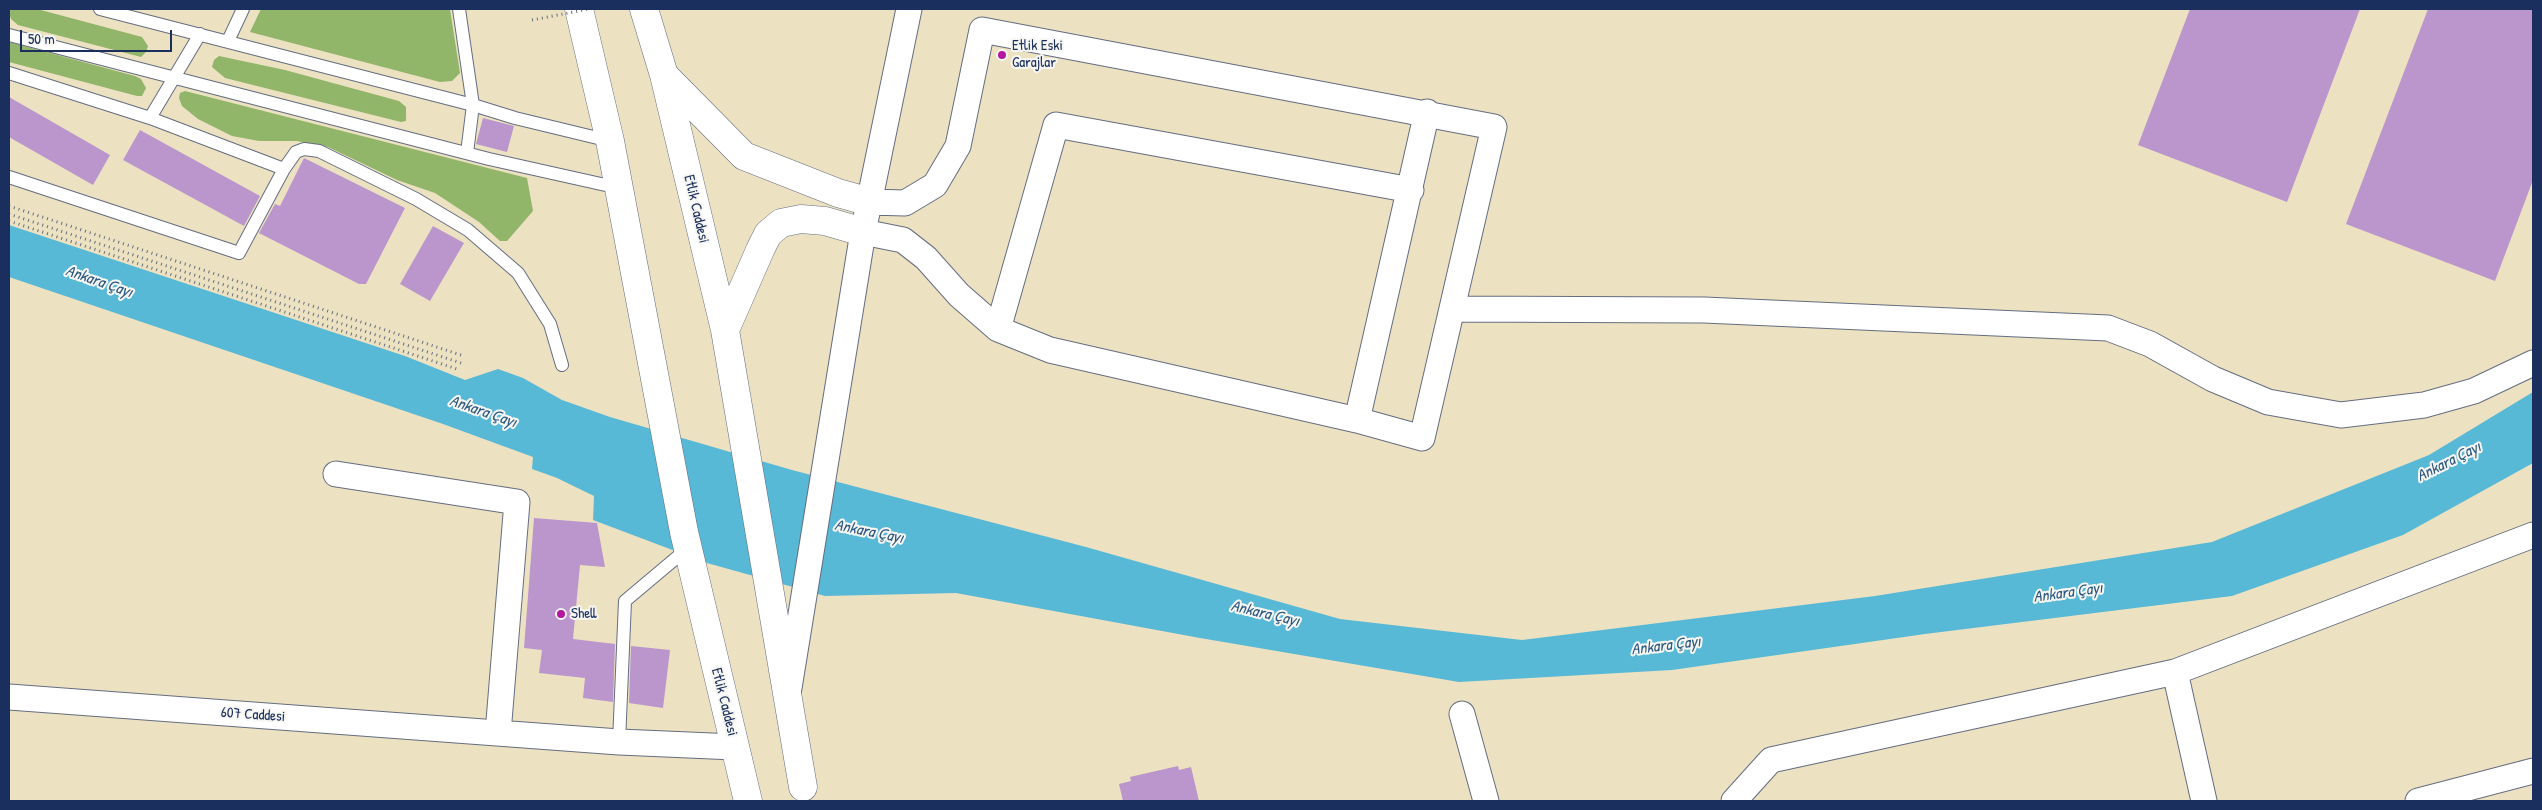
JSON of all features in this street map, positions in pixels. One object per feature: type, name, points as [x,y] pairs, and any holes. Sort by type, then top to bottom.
[{"type":"main road","points":[[579,9],[619,188]]},
{"type":"main road","name":"Etlik Caddesi","points":[[644,9],[664,75],[725,330],[788,697]]},
{"type":"main road","points":[[664,75],[744,156],[838,193],[870,202]]},
{"type":"main road","name":"Etlik Caddesi","points":[[619,188],[688,548],[748,801]]},
{"type":"main road","points":[[725,330],[764,241],[768,234],[781,223],[801,219],[825,221],[864,232]]},
{"type":"main road","points":[[788,697],[803,787]]},
{"type":"street","points":[[788,697],[864,232],[909,9]]},
{"type":"street","points":[[864,232],[903,240],[926,258],[959,295],[998,329],[1050,350],[1357,420],[1422,438],[1494,127],[1428,112],[982,30],[958,146],[935,185],[905,203],[870,202]]},
{"type":"street","points":[[1357,420],[1428,112]]},
{"type":"street","points":[[998,329],[1056,125],[1411,190]]},
{"type":"street","points":[[1452,309],[1704,310],[2108,328],[2150,344],[2213,378],[2268,402],[2341,415],[2424,405],[2474,391],[2533,363]]},
{"type":"street","points":[[336,474],[517,502],[498,733]]},
{"type":"street","points":[[1742,797],[1771,760],[2175,672],[2533,535]]},
{"type":"street","points":[[2175,672],[2204,801]]},
{"type":"street","name":"607 Caddesi","points":[[9,697],[619,742],[735,747]]},
{"type":"street","points":[[1462,714],[1486,801]]},
{"type":"street","points":[[2418,801],[2533,771]]},
{"type":"lane","points":[[100,9],[473,105],[515,118],[610,141]]},
{"type":"lane","points":[[228,42],[243,9]]},
{"type":"lane","points":[[460,9],[473,105],[467,153]]},
{"type":"lane","points":[[9,34],[467,153],[619,188]]},
{"type":"lane","points":[[150,118],[200,34]]},
{"type":"lane","points":[[9,73],[150,118],[284,169]]},
{"type":"lane","points":[[9,177],[239,253],[284,169],[296,152],[304,149],[319,151],[416,199],[468,230],[518,273],[550,324],[562,365]]},
{"type":"lane","points":[[619,742],[625,601],[688,548]]},
{"type":"path","points":[[532,20],[590,9]]},
{"type":"path","points":[[9,206],[464,356]]},
{"type":"path","points":[[9,214],[461,363]]},
{"type":"path","points":[[9,221],[460,370]]},
{"type":"green space","points":[[11,9],[37,9],[142,37],[148,46],[146,52],[141,57],[18,25],[11,19],[9,13]]},
{"type":"green space","points":[[261,9],[450,9],[460,73],[452,81],[440,82],[250,32]]},
{"type":"green space","points":[[9,42],[135,76],[141,79],[146,88],[142,96],[137,96],[9,62]]},
{"type":"green space","points":[[219,56],[285,70],[399,101],[406,107],[406,121],[401,122],[225,78],[212,67],[214,60]]},
{"type":"green space","points":[[185,91],[527,178],[533,211],[507,241],[500,241],[479,222],[435,193],[397,180],[328,147],[297,141],[259,141],[232,136],[198,119],[182,106],[179,98],[180,93]]},
{"type":"water","name":"Ankara Çayı","points":[[9,225],[405,356],[465,380],[498,369],[523,378],[562,400],[610,417],[792,470],[1086,547],[1340,619],[1522,640],[1875,596],[2212,542],[2429,455],[2533,392],[2533,463],[2403,535],[2232,596],[1925,634],[1672,670],[1459,682],[1200,638],[956,593],[825,596],[707,563],[593,520],[594,496],[557,478],[532,469],[533,457],[443,424],[9,277]]},
{"type":"building","points":[[2190,9],[2360,9],[2287,202],[2138,145]]},
{"type":"building","points":[[2428,9],[2533,9],[2533,180],[2495,281],[2346,224]]},
{"type":"building","points":[[9,97],[110,155],[93,185],[9,137]]},
{"type":"building","points":[[483,118],[514,126],[507,152],[476,144]]},
{"type":"building","points":[[140,130],[260,196],[244,226],[123,160]]},
{"type":"building","points":[[304,158],[405,208],[366,284],[359,284],[259,233],[275,204],[280,206]]},
{"type":"building","points":[[433,226],[464,243],[430,301],[400,284]]},
{"type":"building","points":[[534,518],[597,523],[605,567],[580,565],[573,639],[615,644],[613,702],[583,698],[585,678],[539,673],[542,650],[524,648]]},
{"type":"building","points":[[631,646],[670,650],[663,708],[629,703]]},
{"type":"building","points":[[1178,766],[1179,770],[1191,767],[1199,801],[1123,801],[1119,784],[1131,781],[1130,777]]},
{"type":"place","name":"Etlik Eski Garajlar","points":[[1002,55]]},
{"type":"place","name":"Shell","points":[[561,614]]}]
